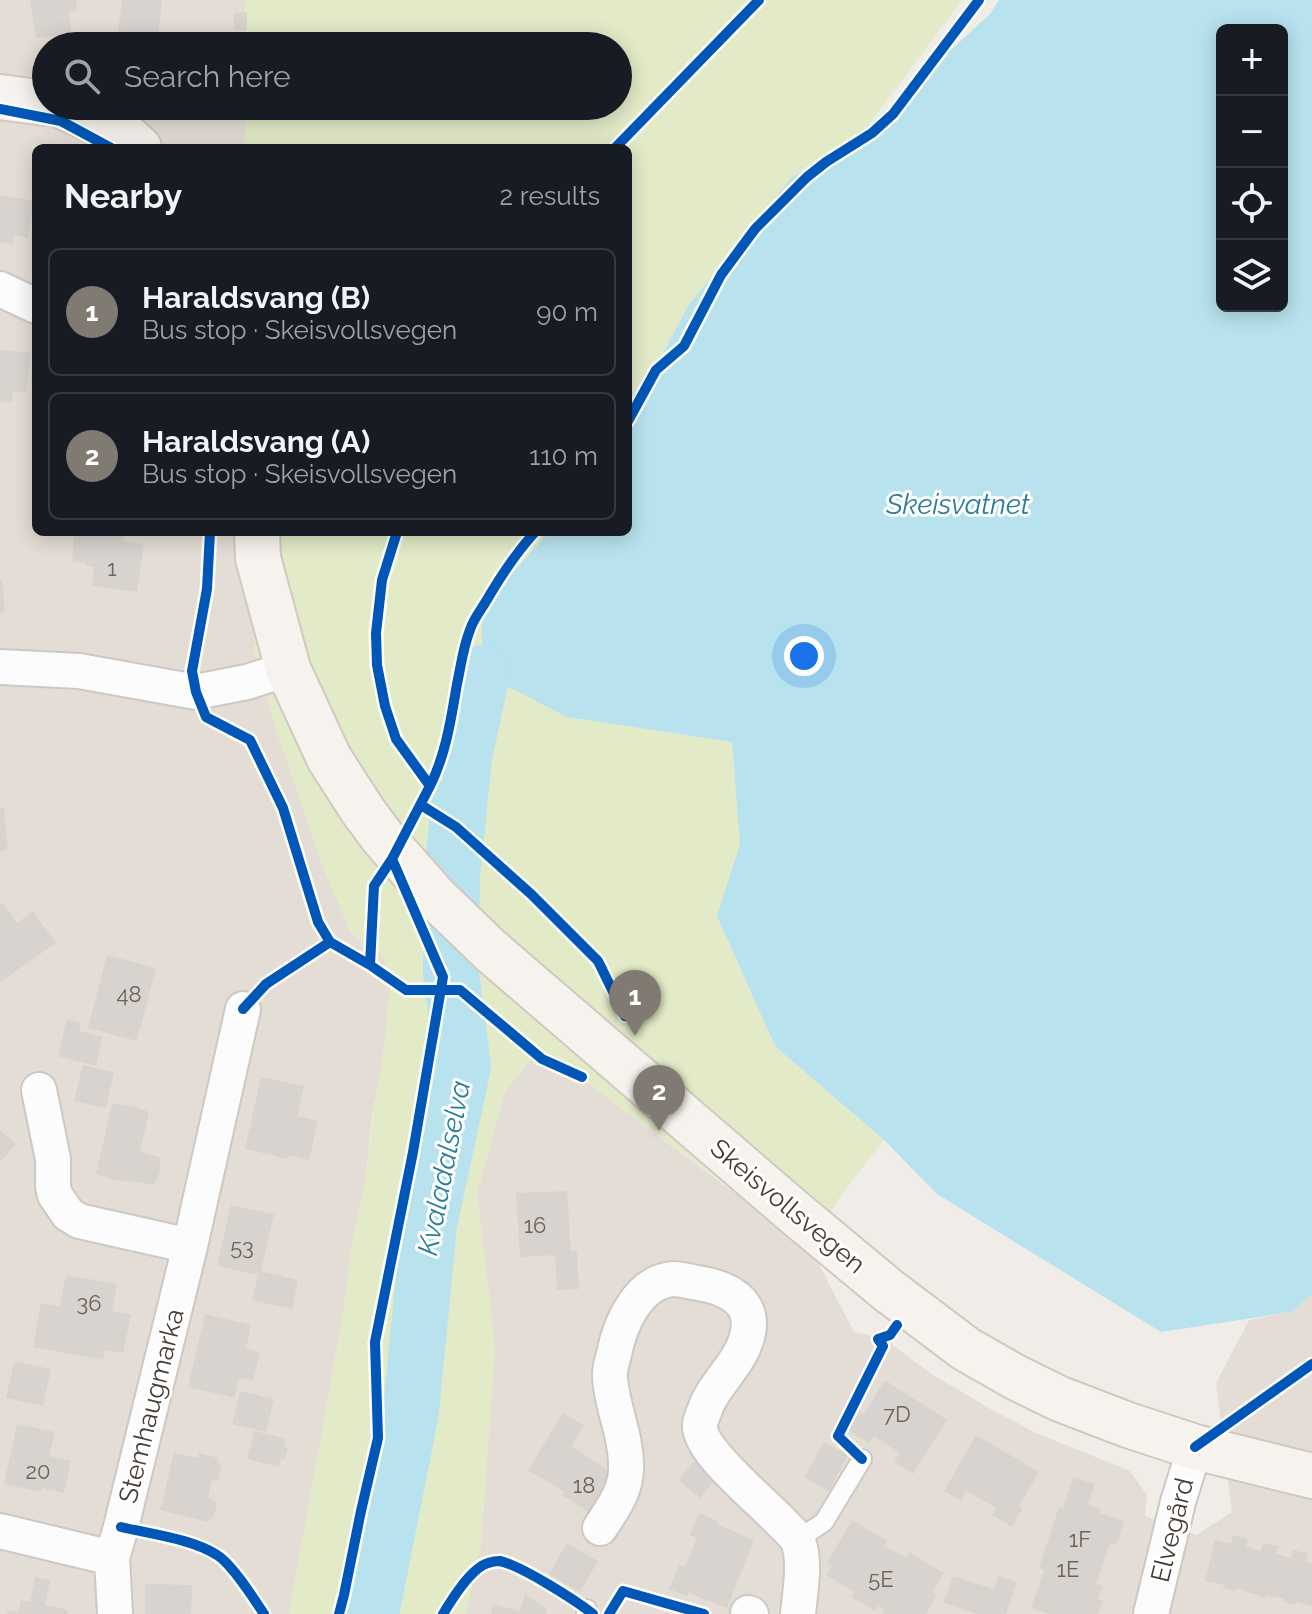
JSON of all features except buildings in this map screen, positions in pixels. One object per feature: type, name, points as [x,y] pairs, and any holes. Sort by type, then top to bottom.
[{"type":"main road","points":[[0,97],[32,101]]},
{"type":"main road","points":[[93,120],[122,133],[134,144]]},
{"type":"main road","name":"Skeisvollsvegen","points":[[257,536],[258,558],[288,669],[329,758],[383,838],[435,897],[490,950],[794,1212],[889,1291],[966,1349],[1060,1399],[1128,1425],[1195,1447],[1312,1476]]},
{"type":"street","points":[[0,289],[32,304]]},
{"type":"street","points":[[0,667],[79,671],[196,692],[247,682],[288,669]]},
{"type":"street","name":"Stemhaugmarka","points":[[115,1614],[112,1558],[190,1246],[243,1009]]},
{"type":"street","points":[[39,1090],[53,1159],[53,1187],[68,1214],[79,1221],[190,1246]]},
{"type":"street","points":[[600,1528],[623,1491],[626,1467],[623,1439],[609,1376],[617,1338],[630,1309],[656,1282],[675,1279],[711,1285],[732,1293],[746,1306],[750,1323],[743,1348],[709,1400],[699,1426],[705,1444],[725,1468],[767,1506],[797,1540],[802,1570],[798,1614]]},
{"type":"street","name":"Elvegård","points":[[1151,1614],[1178,1502],[1195,1447]]},
{"type":"street","points":[[0,1531],[112,1558]]},
{"type":"lane","points":[[797,1540],[824,1522],[862,1459]]},
{"type":"shaded area","points":[[0,0],[245,0],[245,32],[32,32],[32,120],[247,120],[247,125],[245,144],[32,144],[32,536],[259,536],[276,729],[324,869],[351,933],[384,959],[390,988],[365,1184],[289,1614],[0,1614]]},
{"type":"shaded area","points":[[540,1047],[810,1247],[854,1332],[883,1338],[933,1375],[1036,1433],[1130,1471],[1147,1495],[1145,1516],[1196,1535],[1232,1512],[1216,1383],[1249,1320],[1291,1312],[1312,1294],[1312,1614],[466,1614],[481,1545],[495,1348],[477,1192],[505,1092]]},
{"type":"green space","points":[[245,0],[962,0],[867,127],[790,179],[688,306],[632,411],[632,144],[244,144],[245,120],[632,120],[632,32],[245,32]]},
{"type":"green space","points":[[259,536],[545,536],[482,607],[567,717],[732,742],[740,844],[717,917],[775,1046],[884,1140],[841,1195],[810,1247],[540,1048],[505,1092],[477,1192],[495,1348],[481,1545],[466,1614],[289,1614],[365,1184],[390,988],[384,959],[351,933],[324,870],[276,729],[254,652]]},
{"type":"water","name":"Skeisvatnet","points":[[999,0],[1312,0],[1312,1294],[1291,1312],[1161,1332],[937,1194],[884,1140],[775,1046],[717,916],[740,844],[732,742],[567,717],[482,673],[482,607],[545,536],[632,536],[632,411],[688,306],[790,179],[867,127],[990,14]]},
{"type":"waterway","name":"Kvaladalselva","points":[[371,1614],[411,1411],[429,1224],[463,1066],[451,973],[452,876],[464,757],[482,673]]},
{"type":"cycle path","points":[[619,144],[759,0]]},
{"type":"cycle path","points":[[632,414],[656,370],[684,346],[721,275],[755,229],[807,177],[872,133],[893,114],[979,0]]},
{"type":"cycle path","points":[[0,109],[32,115]]},
{"type":"cycle path","points":[[56,120],[104,144]]},
{"type":"cycle path","points":[[210,536],[207,589],[192,671],[196,692],[206,717],[250,740],[283,808],[318,922],[330,942],[406,990],[460,990],[542,1059],[582,1077]]},
{"type":"cycle path","points":[[370,965],[374,886],[392,859],[430,786],[396,739],[385,706],[377,665],[376,633],[382,580],[396,536]]},
{"type":"cycle path","points":[[430,786],[444,749],[471,626],[508,566],[532,536]]},
{"type":"cycle path","points":[[421,805],[456,827],[531,894],[598,961],[625,1016]]},
{"type":"cycle path","points":[[339,1614],[378,1438],[375,1342],[413,1152],[443,977],[392,859]]},
{"type":"cycle path","points":[[243,1009],[266,984],[330,942]]},
{"type":"cycle path","points":[[862,1459],[838,1436],[883,1346],[878,1339],[890,1335],[897,1325]]},
{"type":"cycle path","points":[[1195,1447],[1312,1364]]},
{"type":"cycle path","points":[[121,1527],[184,1541],[217,1555],[236,1574],[264,1614]]},
{"type":"cycle path","points":[[443,1614],[475,1571],[488,1563],[500,1561],[534,1576],[593,1614]]},
{"type":"cycle path","points":[[609,1614],[623,1591],[704,1614]]},
{"type":"place","name":"Haraldsvang (B)","points":[[635,1036]]},
{"type":"place","name":"Haraldsvang (A)","points":[[659,1131]]}]
